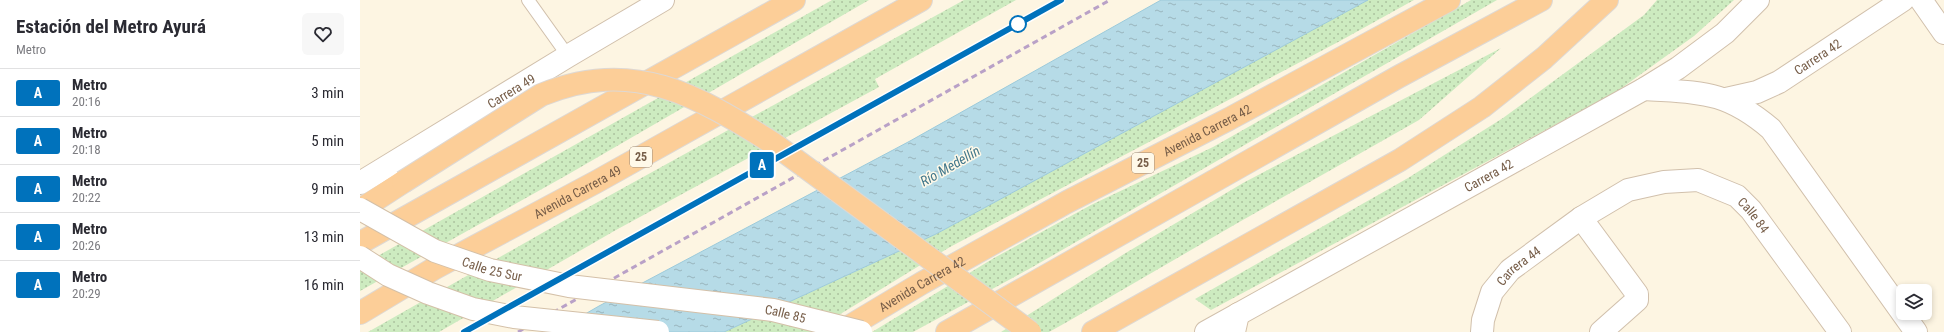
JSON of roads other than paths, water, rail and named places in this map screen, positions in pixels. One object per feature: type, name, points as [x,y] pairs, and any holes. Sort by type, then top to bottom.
[{"type":"highway","points":[[360,243],[794,0]]},
{"type":"highway","name":"Avenida Carrera 49","points":[[360,313],[435,268],[596,182],[921,0]]},
{"type":"highway","name":"Avenida Carrera 42","points":[[840,332],[922,283],[1067,202],[1229,119],[1449,0]]},
{"type":"highway","points":[[947,332],[1398,77],[1541,0]]},
{"type":"highway","points":[[1093,332],[1419,148],[1482,108],[1544,58],[1607,0]]},
{"type":"highway","points":[[360,210],[541,95],[555,89],[575,83],[604,80],[629,80],[665,86],[693,98],[730,117],[774,144],[1030,332]]},
{"type":"street","name":"Carrera 49","points":[[362,179],[663,0]]},
{"type":"street","name":"Carrera 42","points":[[1206,332],[1236,323],[1644,89],[1678,68],[1724,34],[1758,0]]},
{"type":"street","name":"Carrera 42","points":[[1726,99],[1757,92],[1779,82],[1903,0]]},
{"type":"street","points":[[1921,0],[1944,33]]},
{"type":"street","points":[[1644,89],[1701,93],[1726,99],[1751,113],[1771,129],[1916,332]]},
{"type":"street","name":"Calle 84","points":[[1582,218],[1628,190],[1664,182],[1698,180],[1716,186],[1737,196],[1751,210],[1840,332]]},
{"type":"street","name":"Calle 25 Sur","points":[[360,210],[435,251],[490,270],[569,286],[708,302]]},
{"type":"street","points":[[1582,218],[1637,294],[1637,300],[1601,332]]},
{"type":"street","name":"Carrera 44","points":[[1482,332],[1492,292],[1510,270],[1582,218]]},
{"type":"street","points":[[360,257],[388,275],[428,293],[473,309],[514,317],[661,332]]},
{"type":"street","name":"Calle 85","points":[[708,302],[773,310],[861,332]]},
{"type":"lane","points":[[528,0],[568,56]]},
{"type":"water","name":"Río Medellín","points":[[1161,0],[1368,0],[936,234],[724,332],[554,332],[599,306],[910,141]]},
{"type":"railway","points":[[464,332],[1061,0]]},
{"type":"railway","points":[[518,332],[1110,0]]},
{"type":"metro line","name":"A","points":[[464,332],[1061,0]]}]
